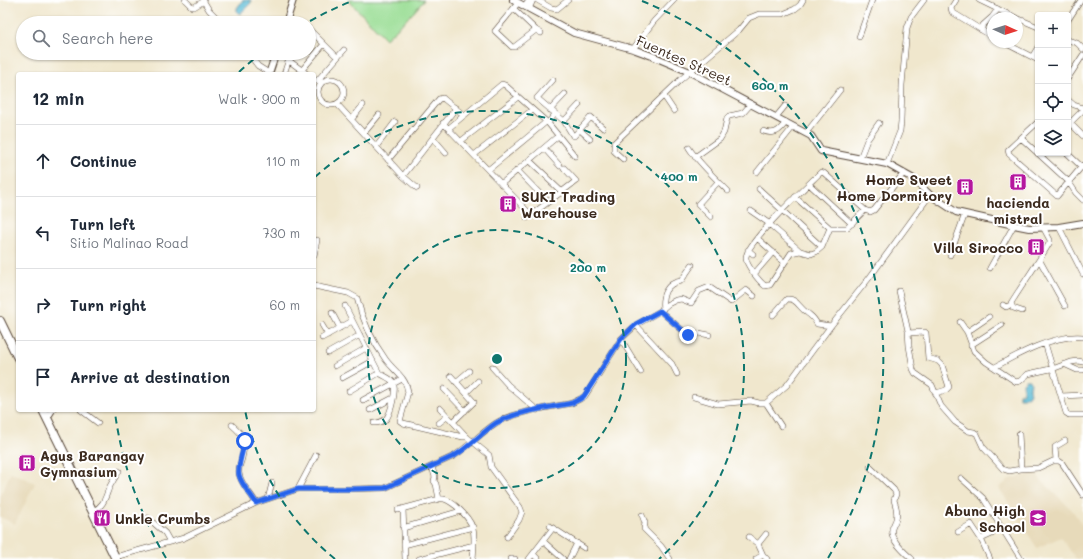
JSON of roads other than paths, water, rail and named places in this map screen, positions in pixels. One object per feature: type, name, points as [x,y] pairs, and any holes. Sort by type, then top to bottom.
[{"type":"main road","points":[[0,321],[16,354]]},
{"type":"main road","points":[[45,414],[115,558]]},
{"type":"street","points":[[185,0],[192,7],[203,1],[215,16]]},
{"type":"street","points":[[288,16],[294,0]]},
{"type":"street","points":[[527,8],[528,0]]},
{"type":"street","points":[[527,8],[533,0]]},
{"type":"street","points":[[537,0],[551,8],[557,9],[568,0]]},
{"type":"street","points":[[633,49],[654,21],[674,0]]},
{"type":"street","points":[[623,159],[614,151],[614,143],[634,122],[680,80],[739,30],[749,18],[759,14],[783,14],[795,9],[803,0]]},
{"type":"street","points":[[858,37],[872,0]]},
{"type":"street","points":[[887,164],[900,131],[907,28],[911,17],[924,0]]},
{"type":"street","points":[[956,0],[951,9],[952,12],[987,34]]},
{"type":"street","points":[[979,0],[1004,12]]},
{"type":"street","points":[[1071,15],[1081,0]]},
{"type":"street","points":[[514,9],[539,32],[512,47],[495,31],[514,9],[516,1]]},
{"type":"street","name":"Fuentes Street","points":[[516,1],[574,33],[633,49],[690,72],[811,136],[821,151],[887,164],[912,178],[930,195],[956,212],[1029,228],[1059,227],[1083,223]]},
{"type":"street","points":[[980,30],[998,9]]},
{"type":"street","points":[[1023,21],[1035,26]]},
{"type":"street","points":[[316,37],[337,57]]},
{"type":"street","points":[[1071,41],[1077,43],[1083,49]]},
{"type":"street","points":[[316,56],[324,44]]},
{"type":"street","points":[[1015,48],[1035,58]]},
{"type":"street","points":[[1032,57],[1037,48]]},
{"type":"street","points":[[317,81],[335,79],[341,82],[345,94],[342,100],[338,104],[331,106],[326,105],[316,98],[318,90],[317,81],[344,50]]},
{"type":"street","points":[[1071,73],[1083,55]]},
{"type":"street","points":[[253,60],[258,66],[266,72]]},
{"type":"street","points":[[270,72],[274,60]]},
{"type":"street","points":[[285,72],[288,60],[304,72]]},
{"type":"street","points":[[306,72],[314,60]]},
{"type":"street","points":[[553,80],[537,98],[564,122],[572,136],[574,136],[591,117],[603,128]]},
{"type":"street","points":[[449,128],[502,84],[507,86],[547,123],[575,156]]},
{"type":"street","points":[[806,133],[840,90]]},
{"type":"street","points":[[550,110],[565,94]]},
{"type":"street","points":[[664,96],[674,111]]},
{"type":"street","points":[[461,141],[518,97]]},
{"type":"street","points":[[388,160],[439,99],[443,98],[464,115]]},
{"type":"street","points":[[1071,102],[1083,109],[1071,122]]},
{"type":"street","points":[[338,104],[402,176],[417,188]]},
{"type":"street","points":[[695,157],[720,139],[729,116],[743,113],[751,104]]},
{"type":"street","points":[[352,119],[363,105]]},
{"type":"street","points":[[564,122],[579,105]]},
{"type":"street","points":[[776,117],[785,106]]},
{"type":"street","points":[[402,176],[456,108]]},
{"type":"street","points":[[474,156],[532,110]]},
{"type":"street","points":[[488,170],[547,123],[555,114]]},
{"type":"street","points":[[364,133],[379,115]]},
{"type":"street","points":[[376,147],[395,122]]},
{"type":"street","points":[[763,131],[771,133],[777,132],[786,122]]},
{"type":"street","points":[[444,123],[529,216],[576,181],[544,148]]},
{"type":"street","points":[[860,158],[867,140],[879,123]]},
{"type":"street","points":[[757,172],[794,126]]},
{"type":"street","points":[[1035,126],[1008,150],[1009,154],[1057,196],[1068,181],[1083,166],[1071,156]]},
{"type":"street","points":[[1071,126],[1083,136]]},
{"type":"street","points":[[580,130],[590,139]]},
{"type":"street","points":[[501,184],[558,136]]},
{"type":"street","points":[[433,138],[446,153]]},
{"type":"street","points":[[1021,138],[1068,181],[1083,200]]},
{"type":"street","points":[[689,148],[695,157],[718,182],[728,190]]},
{"type":"street","points":[[529,160],[562,192]]},
{"type":"street","points":[[517,170],[548,202]]},
{"type":"street","points":[[800,251],[791,253],[768,286],[764,286],[748,265],[746,257],[748,250],[757,238],[821,172],[824,173],[865,210],[870,212],[874,210],[904,173]]},
{"type":"street","points":[[711,217],[698,204],[718,182]]},
{"type":"street","points":[[809,184],[852,224]]},
{"type":"street","points":[[758,189],[783,210],[822,247]]},
{"type":"street","points":[[694,397],[718,404],[751,401],[766,403],[786,385],[870,277],[930,195]]},
{"type":"street","points":[[795,198],[830,228],[848,228],[865,210]]},
{"type":"street","points":[[751,212],[770,224],[800,251],[811,254],[822,247],[830,228]]},
{"type":"street","points":[[950,255],[965,214]]},
{"type":"street","points":[[990,268],[1014,225]]},
{"type":"street","points":[[1011,305],[1024,281],[1040,261],[1050,240],[1043,227]]},
{"type":"street","points":[[1059,227],[1083,274]]},
{"type":"street","points":[[757,238],[784,262]]},
{"type":"street","points":[[316,245],[317,240]]},
{"type":"street","points":[[748,250],[753,254]]},
{"type":"street","points":[[755,273],[773,252]]},
{"type":"street","points":[[1040,261],[1065,306]]},
{"type":"street","points":[[692,265],[681,282],[673,283],[665,292],[662,300],[662,310],[688,335],[699,333],[709,335]]},
{"type":"street","points":[[316,286],[348,293],[357,298],[365,324],[386,360],[398,372],[408,392],[400,421],[403,423],[467,437]]},
{"type":"street","points":[[115,558],[184,538],[256,503],[298,489],[385,488],[432,467],[464,450],[481,434],[505,419],[514,415],[572,403],[580,399],[584,396],[621,339],[636,324],[662,310],[668,304],[681,299],[691,303],[700,291],[709,287],[731,302],[746,290],[754,296]]},
{"type":"street","points":[[899,291],[908,333],[908,346],[913,369],[915,373],[932,385],[942,406],[955,422],[968,431],[977,434],[983,447],[1003,470],[1009,471],[1038,468],[1056,460]]},
{"type":"street","points":[[773,315],[787,299],[791,299],[795,301],[805,312],[812,315],[817,324],[831,326]]},
{"type":"street","points":[[1003,305],[1011,305],[1013,308],[1022,311]]},
{"type":"street","points":[[345,306],[379,373],[390,379],[394,383],[396,390],[386,419],[374,423]]},
{"type":"street","points":[[332,313],[340,328]]},
{"type":"street","points":[[967,332],[989,317]]},
{"type":"street","points":[[322,338],[352,321]]},
{"type":"street","points":[[960,322],[967,332],[974,351],[1016,382],[1020,381],[1028,374],[1052,369],[1064,364],[1078,361],[1083,362]]},
{"type":"street","points":[[636,324],[672,364],[677,374]]},
{"type":"street","points":[[322,325],[328,335]]},
{"type":"street","points":[[971,345],[1002,325]]},
{"type":"street","points":[[908,333],[926,333],[928,358],[938,361],[944,370],[949,386],[946,390],[936,393]]},
{"type":"street","points":[[328,353],[360,335]]},
{"type":"street","points":[[995,367],[1018,354],[1045,343],[1076,336],[1083,337]]},
{"type":"street","points":[[621,339],[641,372]]},
{"type":"street","points":[[1045,343],[1067,414],[1083,415]]},
{"type":"street","points":[[335,366],[366,348]]},
{"type":"street","points":[[342,378],[373,361]]},
{"type":"street","points":[[1064,364],[1077,370],[1083,370]]},
{"type":"street","points":[[492,367],[508,385],[538,410]]},
{"type":"street","points":[[456,382],[468,371]]},
{"type":"street","points":[[349,391],[379,373]]},
{"type":"street","points":[[451,376],[467,392],[474,402],[454,422]]},
{"type":"street","points":[[363,400],[402,379]]},
{"type":"street","points":[[467,392],[478,381]]},
{"type":"street","points":[[444,389],[465,411]]},
{"type":"street","points":[[1061,396],[1083,395]]},
{"type":"street","points":[[370,410],[394,398]]},
{"type":"street","points":[[766,403],[781,426]]},
{"type":"street","points":[[440,408],[467,437],[489,455],[491,466],[520,507],[522,512],[519,520],[507,537]]},
{"type":"street","points":[[83,412],[98,423]]},
{"type":"street","points":[[439,423],[448,416]]},
{"type":"street","points":[[232,425],[243,434],[245,441],[242,459],[239,466],[239,475],[256,503]]},
{"type":"street","points":[[1019,434],[1021,469]]},
{"type":"street","points":[[1056,460],[1055,448],[1065,441]]},
{"type":"street","points":[[298,489],[316,455]]},
{"type":"street","points":[[1056,460],[1062,463],[1083,495]]},
{"type":"street","points":[[432,467],[435,477],[434,481],[440,499]]},
{"type":"street","points":[[870,467],[894,490],[896,494],[894,500],[897,511],[896,520],[892,528],[892,534],[897,543],[912,559]]},
{"type":"street","points":[[93,511],[98,509],[105,501],[109,489],[119,471]]},
{"type":"street","points":[[961,478],[982,498],[1021,559]]},
{"type":"street","points":[[268,499],[272,483]]},
{"type":"street","points":[[405,559],[400,510],[444,498],[449,500],[465,514],[473,527],[474,545],[472,559]]},
{"type":"street","points":[[403,528],[461,511]]},
{"type":"street","points":[[642,515],[645,523],[644,529],[661,546],[670,559]]},
{"type":"street","points":[[148,518],[165,533],[170,542]]},
{"type":"street","points":[[958,532],[971,524],[981,539],[990,559]]},
{"type":"street","points":[[404,546],[473,527]]},
{"type":"street","points":[[529,559],[543,541],[551,527],[584,548]]},
{"type":"street","points":[[758,544],[766,534]]},
{"type":"street","points":[[981,539],[992,534]]},
{"type":"street","points":[[749,537],[758,544],[765,557],[756,559]]},
{"type":"street","points":[[543,541],[563,559]]},
{"type":"street","points":[[569,559],[577,543]]},
{"type":"street","points":[[419,559],[474,545]]},
{"type":"street","points":[[533,554],[538,559]]},
{"type":"water","points":[[243,0],[251,0],[251,3],[240,14],[237,12],[237,8]]},
{"type":"water","points":[[1026,380],[1030,380],[1030,394],[1023,398],[1019,398],[1019,394],[1023,392],[1023,383]]},
{"type":"place","name":"hacienda mistral","points":[[1018,182]]},
{"type":"place","name":"Home Sweet Home Dormitory","points":[[965,187]]},
{"type":"place","name":"SUKI Trading Warehouse","points":[[508,204]]},
{"type":"place","name":"Villa Sirocco","points":[[1036,247]]},
{"type":"place","name":"Agus Barangay Gymnasium","points":[[27,463]]},
{"type":"place","name":"Unkle Crumbs","points":[[102,518]]},
{"type":"place","name":"Abuno High School","points":[[1038,518]]}]
